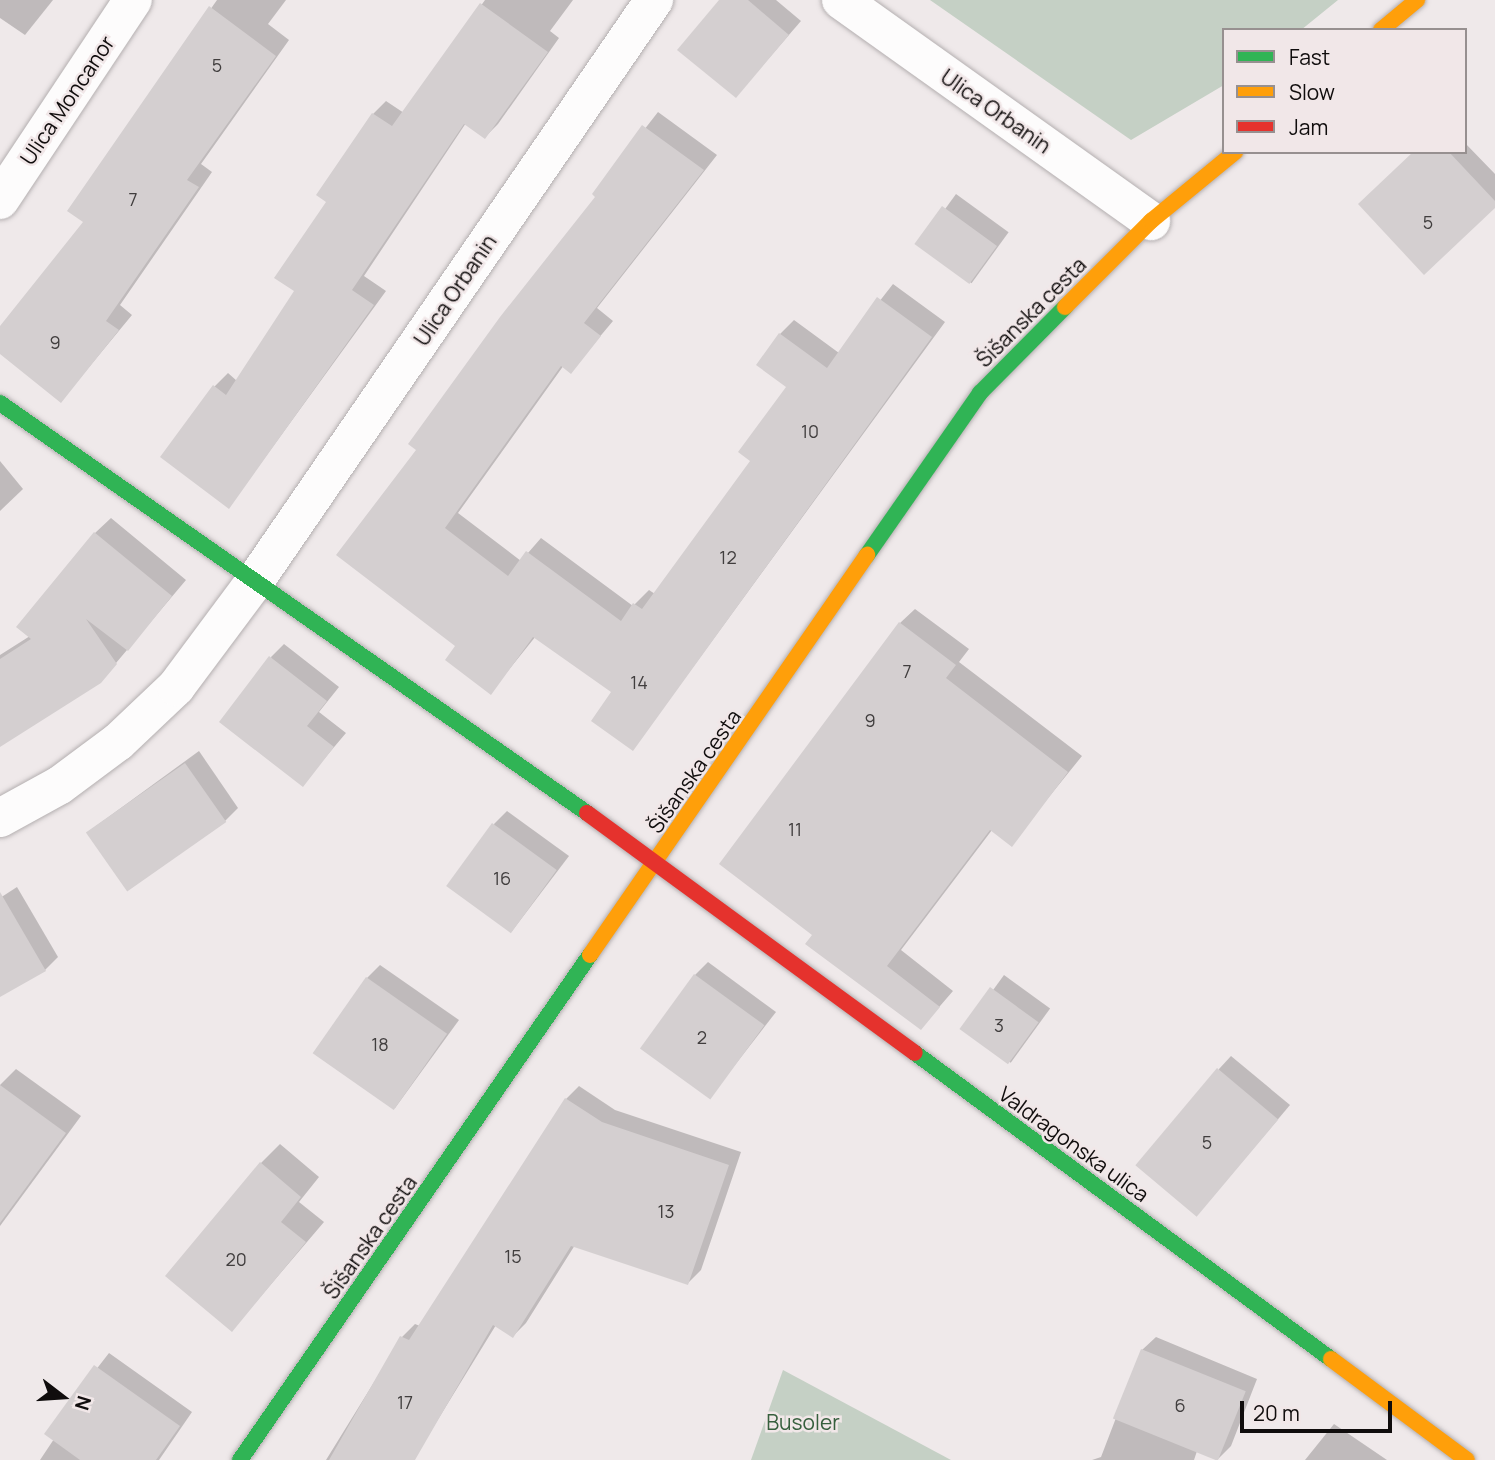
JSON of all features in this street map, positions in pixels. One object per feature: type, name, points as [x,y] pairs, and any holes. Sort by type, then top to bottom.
[{"type":"street","name":"Ulica Moncanor","points":[[0,200],[134,0]]},
{"type":"street","name":"Ulica Orbanin","points":[[0,818],[60,785],[118,742],[176,687],[255,581],[654,0]]},
{"type":"street","name":"Ulica Orbanin","points":[[841,0],[1152,221]]},
{"type":"street","points":[[1383,28],[1417,0]]},
{"type":"street","name":"Šišanska cesta","points":[[240,1460],[980,393],[1152,221],[1233,154]]},
{"type":"street","points":[[0,403],[657,862]]},
{"type":"street","name":"Valdragonska ulica","points":[[657,862],[1466,1460]]},
{"type":"green space","points":[[930,0],[1338,0],[1303,28],[1222,28],[1222,86],[1131,140]]},
{"type":"green space","name":"Busoler","points":[[783,1370],[951,1460],[751,1460]]},
{"type":"building","points":[[719,0],[748,0],[789,35],[736,98],[677,50]]},
{"type":"building","points":[[480,3],[548,52],[485,139],[464,124],[352,290],[374,305],[229,509],[160,457],[213,385],[226,395],[294,291],[274,278],[326,202],[316,195],[372,113],[392,126]]},
{"type":"building","points":[[209,6],[276,56],[187,180],[199,187],[106,321],[119,330],[61,403],[0,354],[0,326],[83,222],[67,211]]},
{"type":"building","points":[[642,125],[704,170],[584,323],[601,336],[571,374],[561,366],[445,528],[508,576],[526,551],[621,621],[633,603],[642,609],[750,461],[738,452],[786,387],[756,365],[779,333],[827,368],[877,297],[932,337],[633,751],[591,721],[611,692],[533,637],[491,695],[445,660],[455,646],[336,555],[416,450],[408,444],[500,317],[595,197],[592,194]]},
{"type":"building","points":[[1411,154],[1451,154],[1495,201],[1495,208],[1424,275],[1358,204]]},
{"type":"building","points":[[942,206],[997,246],[969,284],[914,244]]},
{"type":"building","points":[[94,532],[172,596],[128,651],[86,619],[117,664],[101,683],[0,747],[0,659],[31,639],[16,627]]},
{"type":"building","points":[[899,622],[956,665],[946,678],[1068,772],[1012,847],[990,830],[887,966],[940,1007],[921,1030],[805,944],[812,935],[719,864]]},
{"type":"building","points":[[269,656],[327,701],[307,726],[334,747],[303,787],[219,722]]},
{"type":"building","points":[[185,763],[226,822],[127,891],[86,832]]},
{"type":"building","points":[[492,823],[557,870],[511,933],[446,886]]},
{"type":"building","points":[[0,892],[46,971],[0,997]]},
{"type":"building","points":[[694,974],[764,1025],[710,1100],[640,1048]]},
{"type":"building","points":[[366,977],[447,1034],[394,1110],[313,1053]]},
{"type":"building","points":[[990,987],[1039,1022],[1008,1064],[959,1029]]},
{"type":"building","points":[[1217,1068],[1278,1119],[1197,1217],[1135,1165]]},
{"type":"building","points":[[0,1085],[66,1133],[0,1223]]},
{"type":"building","points":[[565,1098],[602,1122],[729,1165],[688,1285],[571,1246],[513,1338],[493,1325],[415,1460],[329,1460],[400,1336],[409,1340]]},
{"type":"building","points":[[260,1162],[301,1197],[281,1222],[306,1242],[232,1332],[165,1276]]},
{"type":"building","points":[[1141,1349],[1246,1391],[1218,1460],[1113,1419]]},
{"type":"building","points":[[94,1365],[180,1426],[156,1460],[80,1460],[44,1434]]},
{"type":"traffic: fast","points":[[867,555],[980,393],[1065,307]]},
{"type":"traffic: fast","points":[[0,403],[587,813]]},
{"type":"traffic: fast","points":[[240,1460],[590,955]]},
{"type":"traffic: fast","points":[[915,1053],[1331,1359]]},
{"type":"traffic: slow","points":[[1383,28],[1417,0]]},
{"type":"traffic: slow","points":[[1065,307],[1151,221],[1233,154]]},
{"type":"traffic: slow","points":[[590,955],[867,555]]},
{"type":"traffic: slow","points":[[1331,1359],[1467,1460]]},
{"type":"traffic: jam","points":[[587,813],[915,1053]]}]
